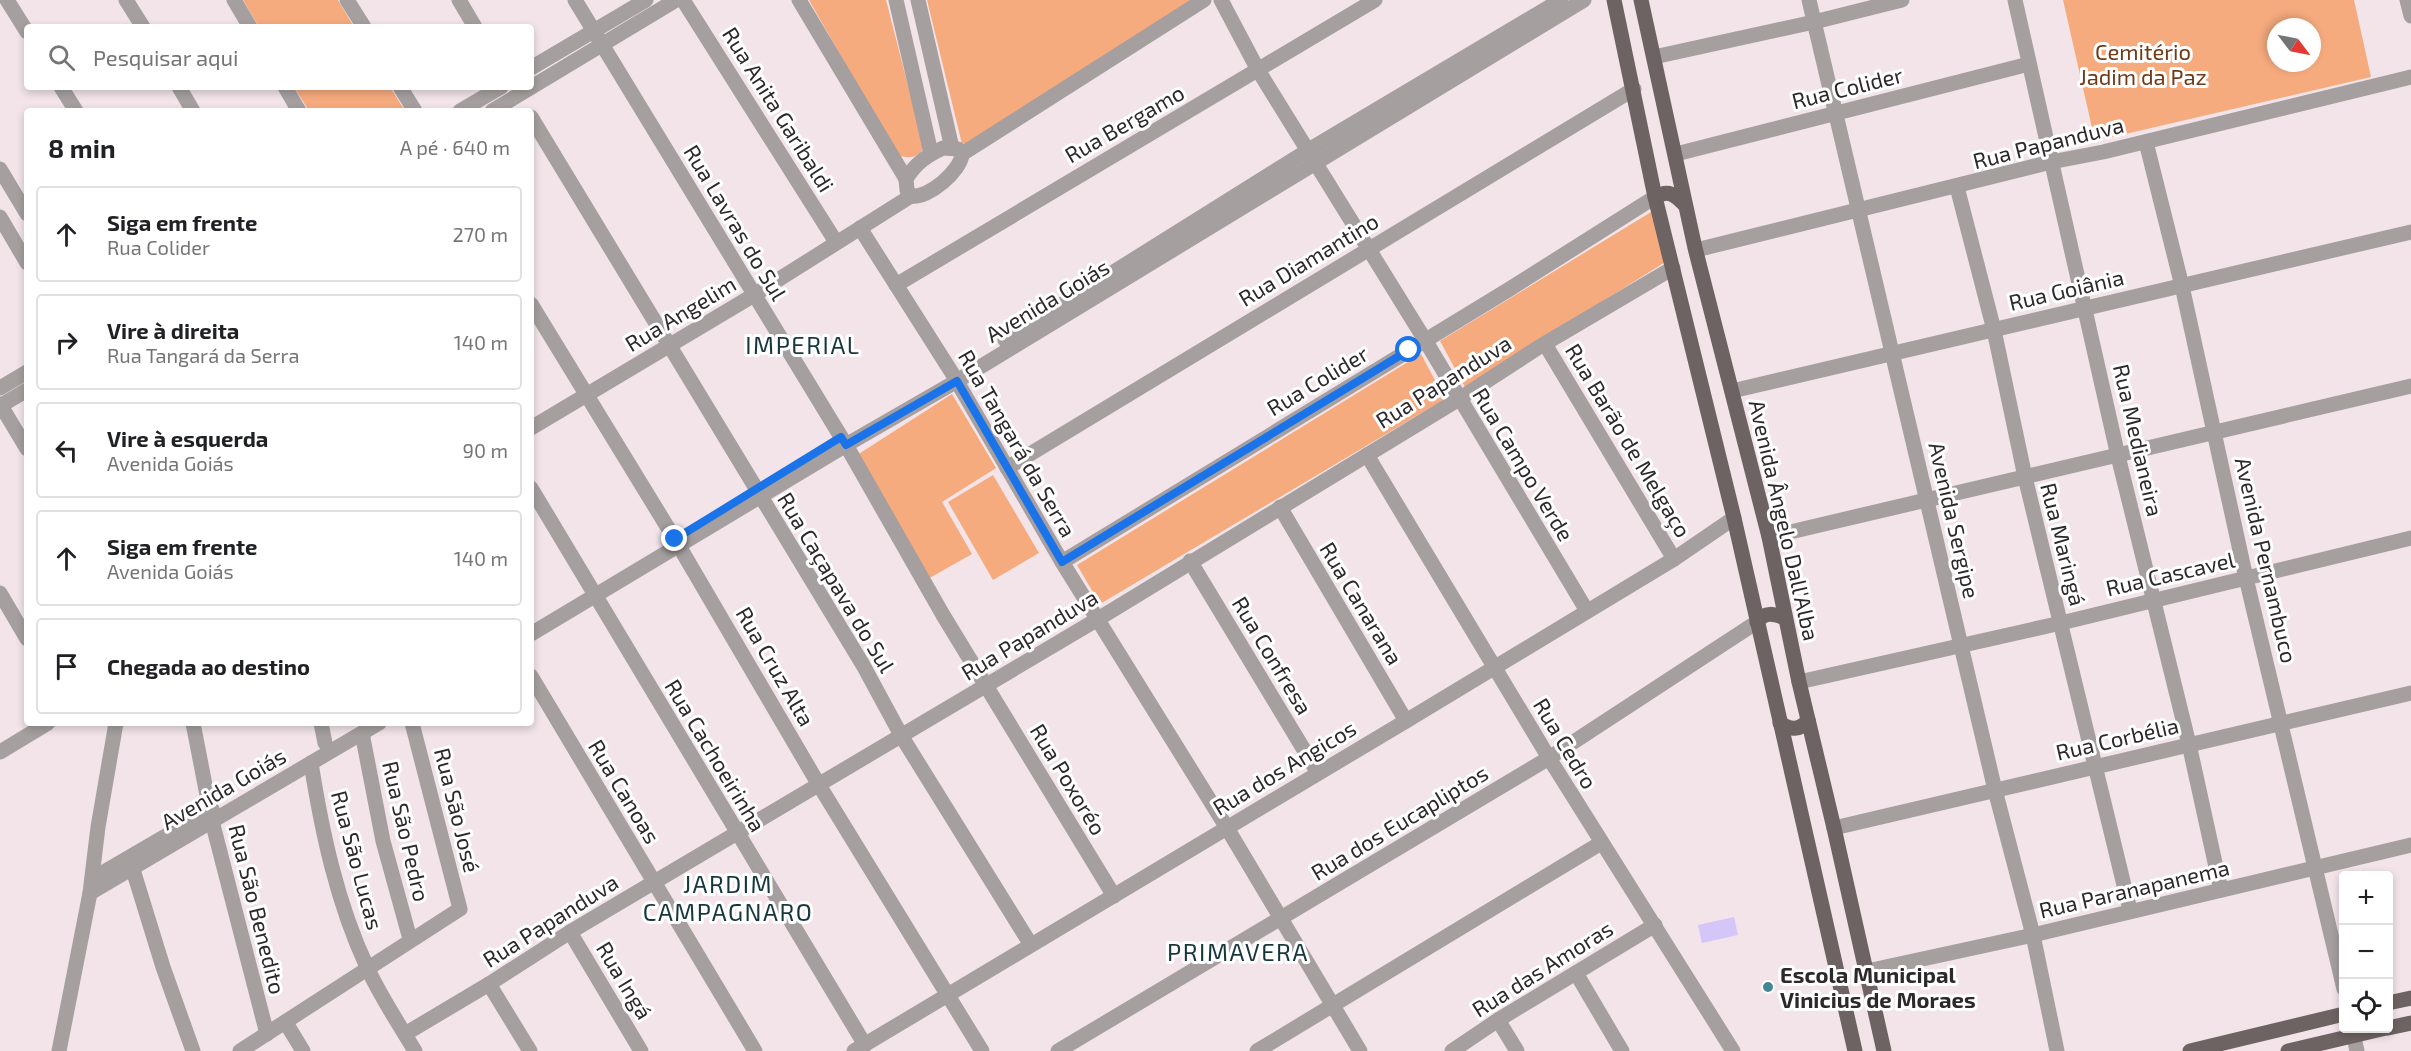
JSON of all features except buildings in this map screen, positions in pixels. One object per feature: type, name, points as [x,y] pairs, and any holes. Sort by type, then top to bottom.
[{"type":"main road","points":[[1614,0],[1656,197],[1734,518],[1855,1051]]},
{"type":"main road","name":"Avenida Ângelo Dall'Alba","points":[[1641,0],[1676,154],[1685,205],[1769,537],[1799,682],[1884,1051]]},
{"type":"main road","points":[[1656,197],[1663,193],[1671,193],[1685,205]]},
{"type":"main road","points":[[1756,622],[1763,615],[1770,614],[1785,618]]},
{"type":"main road","points":[[1780,723],[1788,729],[1798,728],[1808,720]]},
{"type":"main road","points":[[2393,1002],[2411,998]]},
{"type":"main road","points":[[2190,1051],[2339,1015]]},
{"type":"main road","points":[[2393,1027],[2411,1023]]},
{"type":"main road","points":[[2288,1051],[2350,1033]]},
{"type":"street","points":[[7,0],[24,27]]},
{"type":"street","points":[[126,0],[141,24]]},
{"type":"street","points":[[234,0],[248,24]]},
{"type":"street","points":[[347,0],[362,24]]},
{"type":"street","points":[[459,0],[474,24]]},
{"type":"street","name":"Rua Lavras do Sul","points":[[575,0],[844,441],[943,615],[986,685]]},
{"type":"street","points":[[534,83],[646,0]]},
{"type":"street","points":[[534,68],[676,0]]},
{"type":"street","name":"Rua Anita Garibaldi","points":[[683,0],[836,242]]},
{"type":"street","points":[[799,0],[906,179],[907,189],[911,196]]},
{"type":"street","points":[[896,0],[931,153]]},
{"type":"street","points":[[918,0],[957,151]]},
{"type":"street","points":[[906,179],[918,162],[931,153],[943,148],[957,151],[1203,0]]},
{"type":"street","name":"Rua Campo Verde","points":[[1221,0],[1258,70],[1425,340],[1587,611]]},
{"type":"street","name":"Rua Bergamo","points":[[896,285],[1375,0]]},
{"type":"street","name":"Avenida Goiás","points":[[534,632],[593,592],[955,377],[1561,0]]},
{"type":"street","name":"Avenida Goiás","points":[[1312,157],[1584,0]]},
{"type":"street","name":"Avenida Sergipe","points":[[1809,0],[1995,790],[2033,935],[2057,1051]]},
{"type":"street","points":[[1654,57],[1902,0]]},
{"type":"street","name":"Rua Medianeira","points":[[2015,0],[2118,456],[2189,744],[2222,890]]},
{"type":"street","points":[[2407,0],[2411,16]]},
{"type":"street","name":"Rua Colider","points":[[1676,154],[2029,64]]},
{"type":"street","name":"Rua Papanduva","points":[[1696,250],[2051,162],[2146,142],[2411,77]]},
{"type":"street","name":"Rua Diamantino","points":[[1007,468],[1634,89]]},
{"type":"street","points":[[63,90],[74,108]]},
{"type":"street","points":[[181,90],[192,108]]},
{"type":"street","points":[[287,90],[297,108]]},
{"type":"street","points":[[402,90],[413,108]]},
{"type":"street","points":[[465,108],[496,90]]},
{"type":"street","points":[[497,108],[525,90]]},
{"type":"street","points":[[518,95],[525,108]]},
{"type":"street","name":"Rua Caçapava do Sul","points":[[534,122],[863,665],[902,737],[1031,945]]},
{"type":"street","name":"Avenida Pernambuco","points":[[2146,142],[2182,286],[2246,578],[2341,979]]},
{"type":"street","name":"Rua Angelim","points":[[534,426],[671,346],[911,196],[922,196],[958,168],[957,151]]},
{"type":"street","points":[[0,169],[24,209]]},
{"type":"street","name":"Rua Maringá","points":[[1957,187],[1994,330],[2025,477],[2061,622],[2093,766],[2130,910]]},
{"type":"street","name":"Rua Colider","points":[[1062,562],[1656,197]]},
{"type":"street","points":[[0,217],[24,258]]},
{"type":"street","name":"Rua Tangará da Serra","points":[[860,228],[955,377],[1062,562],[1227,828],[1360,1051]]},
{"type":"street","name":"Rua Goiânia","points":[[1732,391],[2411,232]]},
{"type":"street","name":"Rua Papanduva","points":[[405,1034],[570,932],[1098,619],[1545,344],[1673,268]]},
{"type":"street","name":"Rua Cruz Alta","points":[[534,309],[677,542],[819,785],[982,1051]]},
{"type":"street","name":"Rua Barão de Melgaço","points":[[1545,344],[1674,559]]},
{"type":"street","points":[[0,388],[24,374]]},
{"type":"street","points":[[1769,537],[2215,434],[2411,386]]},
{"type":"street","points":[[24,392],[0,405],[24,444]]},
{"type":"street","name":"Rua Cedro","points":[[1367,455],[1601,843],[1733,1051]]},
{"type":"street","name":"Rua Cachoeirinha","points":[[534,493],[737,833],[859,1048]]},
{"type":"street","name":"Rua Canarana","points":[[1280,507],[1406,721]]},
{"type":"street","name":"Rua dos Angicos","points":[[859,1048],[1674,559],[1734,518]]},
{"type":"street","name":"Rua Cascavel","points":[[1799,682],[2411,538]]},
{"type":"street","name":"Rua Confresa","points":[[1190,561],[1318,773]]},
{"type":"street","name":"Avenida Goiás","points":[[534,622],[593,592]]},
{"type":"street","points":[[0,593],[24,634]]},
{"type":"street","name":"Rua dos Eucapliptos","points":[[1058,1051],[1549,758],[1756,622]]},
{"type":"street","name":"Rua Canoas","points":[[534,681],[754,1051]]},
{"type":"street","name":"Rua Poxoréo","points":[[986,685],[1114,896]]},
{"type":"street","name":"Rua Corbélia","points":[[1834,828],[2411,693]]},
{"type":"street","points":[[0,752],[43,726]]},
{"type":"street","points":[[59,1051],[91,886],[116,726]]},
{"type":"street","name":"Rua São Benedito","points":[[194,726],[211,815],[267,1034]]},
{"type":"street","points":[[322,726],[325,743]]},
{"type":"street","name":"Rua São José","points":[[410,939],[459,909],[413,726]]},
{"type":"street","name":"Avenida Goiás","points":[[91,886],[211,815],[325,743],[361,728]]},
{"type":"street","name":"Avenida Goiás","points":[[211,815],[311,763],[361,728]]},
{"type":"street","name":"Rua São Pedro","points":[[361,728],[383,841],[410,939]]},
{"type":"street","name":"Rua São Lucas","points":[[311,763],[321,826],[346,913],[367,968],[415,1051]]},
{"type":"street","points":[[1257,1051],[1601,843]]},
{"type":"street","name":"Rua Paranapanema","points":[[1867,972],[2411,845]]},
{"type":"street","points":[[130,862],[191,1050]]},
{"type":"street","name":"Rua das Amoras","points":[[1452,1051],[1498,1020],[1655,925]]},
{"type":"street","name":"Rua Ingá","points":[[570,932],[641,1051]]},
{"type":"street","points":[[240,1051],[286,1023],[410,939]]},
{"type":"street","points":[[1576,973],[1622,1051]]},
{"type":"street","points":[[489,984],[530,1051]]},
{"type":"street","points":[[1498,1020],[1517,1051]]},
{"type":"street","points":[[286,1023],[303,1051]]},
{"type":"street","points":[[2353,1033],[2357,1051]]},
{"type":"green space","points":[[243,0],[338,0],[352,24],[257,24]]},
{"type":"green space","points":[[809,0],[886,0],[924,148],[919,154],[909,157],[897,155]]},
{"type":"green space","points":[[927,0],[1196,0],[968,143],[962,144]]},
{"type":"green space","name":"Cemitério Jadim da Paz","points":[[2063,0],[2354,0],[2371,77],[2095,141]]},
{"type":"green space","points":[[296,90],[392,90],[403,108],[307,108]]},
{"type":"green space","points":[[1656,209],[1667,261],[1465,387],[1440,341]]},
{"type":"green space","points":[[1421,354],[1445,399],[1100,604],[1077,565]]},
{"type":"green space","points":[[952,394],[996,468],[942,502],[972,554],[926,580],[854,457]]},
{"type":"green space","points":[[993,475],[1039,553],[993,580],[948,502]]},
{"type":"shaded area","points":[[1734,917],[1738,935],[1702,943],[1698,925]]},
{"type":"place","name":"Escola Municipal Vinicius de Moraes","points":[[1768,987]]},
{"type":"district","name":"IMPERIAL","points":[[803,344]]},
{"type":"district","name":"JARDIM CAMPAGNARO","points":[[728,897]]},
{"type":"district","name":"PRIMAVERA","points":[[1238,951]]},
{"type":"route","points":[[675,539],[841,437],[846,445],[957,381],[1062,562],[1409,350]]}]
